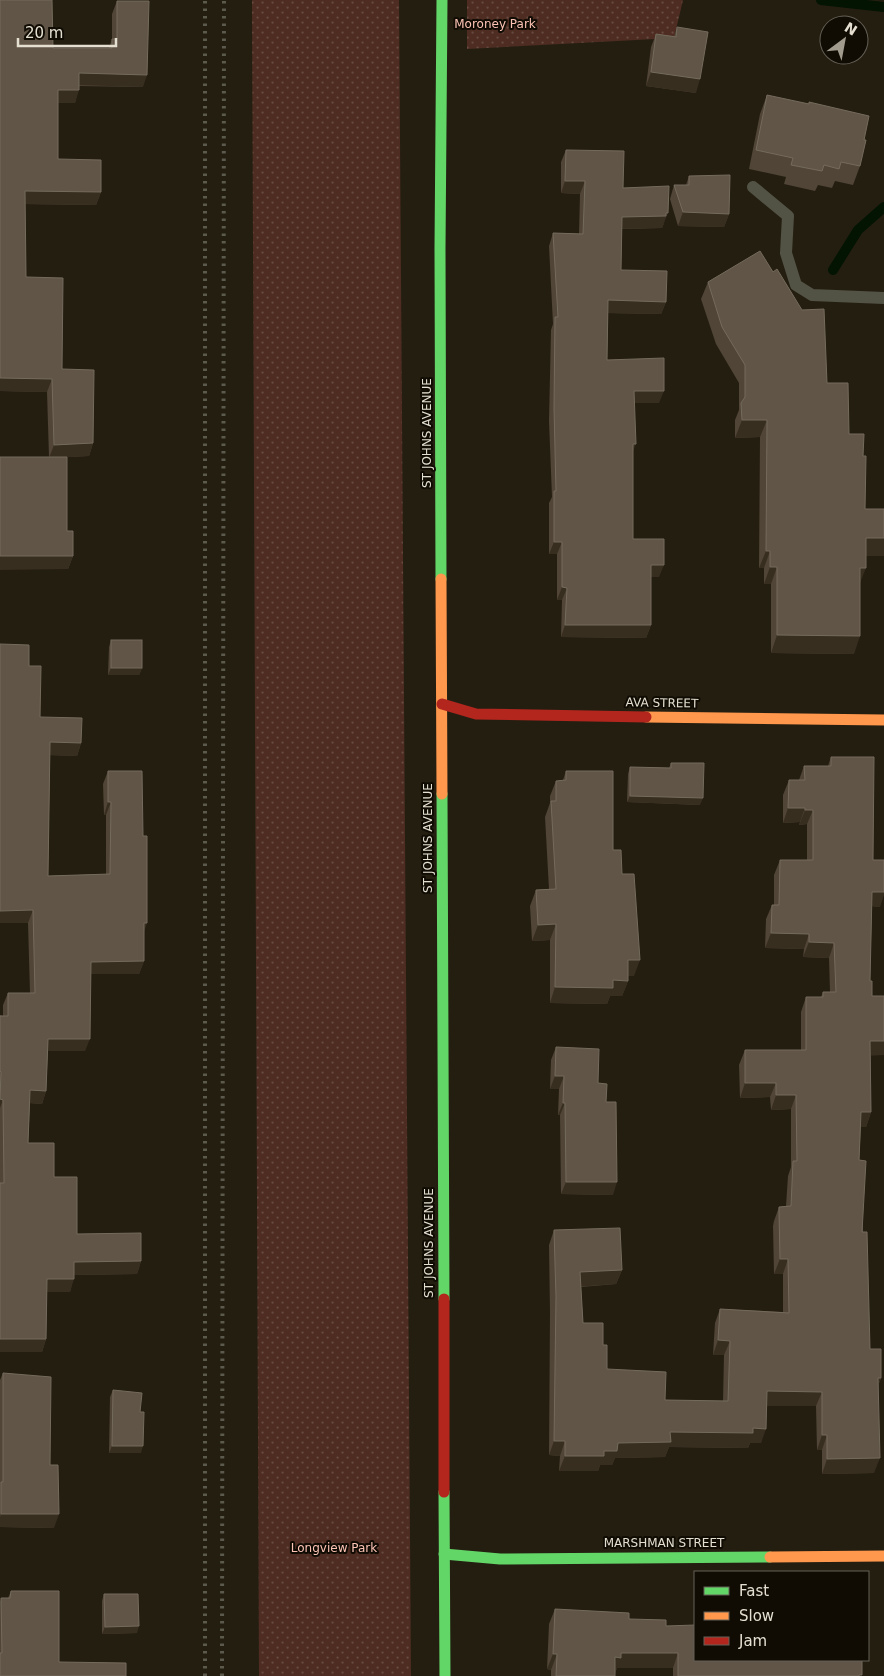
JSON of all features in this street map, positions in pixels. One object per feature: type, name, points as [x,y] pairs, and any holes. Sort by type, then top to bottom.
[{"type":"street","name":"ST JOHNS AVENUE","points":[[442,0],[440,248],[445,1676]]},
{"type":"street","name":"AVA STREET","points":[[442,704],[476,714],[884,720]]},
{"type":"street","name":"MARSHMAN STREET","points":[[444,1554],[500,1559],[884,1556]]},
{"type":"lane","points":[[752,187],[788,216],[786,253],[796,285],[812,295],[884,298]]},
{"type":"green space","name":"Longview Park","points":[[252,0],[399,0],[411,1676],[259,1676]]},
{"type":"green space","name":"Moroney Park","points":[[467,0],[683,0],[674,38],[467,49]]},
{"type":"building","points":[[0,0],[52,0],[53,48],[112,48],[112,39],[117,39],[117,1],[149,1],[147,75],[79,73],[79,90],[58,90],[58,159],[101,160],[101,192],[25,191],[26,277],[63,278],[62,369],[94,370],[93,443],[54,445],[52,379],[0,378]]},
{"type":"building","points":[[677,27],[708,32],[700,79],[651,72],[656,34],[676,37]]},
{"type":"building","points":[[767,95],[809,104],[809,102],[869,116],[860,166],[841,162],[839,169],[824,165],[822,171],[791,165],[793,158],[756,150]]},
{"type":"building","points":[[566,150],[624,151],[623,188],[669,186],[668,213],[666,213],[666,216],[622,217],[621,270],[667,271],[666,302],[608,300],[607,360],[664,358],[664,391],[634,391],[636,444],[633,444],[633,539],[664,539],[664,565],[651,565],[651,625],[565,625],[567,588],[562,587],[562,542],[554,542],[554,491],[556,491],[554,408],[555,317],[558,317],[553,233],[583,234],[585,181],[565,181]]},
{"type":"building","points":[[730,175],[729,214],[683,212],[674,185],[689,185],[689,176]]},
{"type":"building","points":[[760,251],[773,272],[777,269],[802,310],[824,309],[827,383],[848,383],[849,434],[864,434],[863,456],[866,456],[865,509],[884,509],[884,538],[866,538],[866,568],[860,568],[860,636],[777,635],[777,567],[770,567],[770,551],[766,551],[767,420],[742,420],[741,403],[745,397],[745,365],[722,327],[708,282]]},
{"type":"building","points":[[0,457],[67,457],[67,531],[73,531],[73,556],[0,556]]},
{"type":"building","points":[[111,640],[142,640],[142,668],[111,668]]},
{"type":"building","points":[[0,644],[29,645],[29,666],[41,666],[40,717],[82,718],[81,743],[50,742],[48,876],[110,874],[111,802],[108,802],[108,771],[142,771],[143,836],[147,836],[147,923],[144,923],[144,961],[91,962],[90,1039],[48,1039],[46,1091],[30,1090],[28,1143],[54,1143],[54,1177],[77,1177],[77,1234],[141,1233],[141,1261],[74,1262],[74,1279],[47,1279],[46,1339],[0,1339],[0,1183],[4,1183],[3,1100],[0,1099],[0,1016],[8,1016],[8,993],[35,993],[33,910],[0,911]]},
{"type":"building","points":[[831,757],[874,757],[873,860],[884,860],[884,892],[872,892],[870,981],[872,981],[872,996],[884,996],[884,1041],[870,1041],[871,1112],[861,1112],[859,1160],[866,1161],[862,1232],[867,1232],[870,1349],[881,1349],[881,1378],[878,1378],[880,1458],[827,1459],[827,1435],[822,1435],[822,1392],[767,1391],[766,1429],[753,1428],[753,1433],[670,1432],[671,1442],[618,1443],[617,1451],[604,1451],[604,1456],[565,1456],[565,1441],[554,1441],[556,1297],[554,1230],[620,1228],[622,1270],[580,1272],[583,1323],[603,1323],[603,1345],[607,1345],[607,1369],[666,1372],[665,1400],[728,1401],[730,1341],[718,1340],[720,1309],[789,1313],[788,1259],[780,1259],[779,1207],[791,1206],[793,1161],[797,1161],[796,1095],[776,1095],[776,1083],[745,1083],[745,1050],[806,1050],[806,997],[823,997],[823,992],[836,992],[834,943],[809,942],[809,934],[771,933],[772,905],[779,905],[780,860],[813,860],[813,810],[788,808],[789,780],[805,780],[804,766],[831,766]]},
{"type":"building","points":[[671,763],[704,763],[703,798],[630,796],[630,767],[671,768]]},
{"type":"building","points":[[566,771],[613,771],[613,850],[621,850],[622,874],[634,874],[640,960],[628,960],[628,981],[613,980],[613,988],[555,987],[556,924],[538,925],[536,890],[556,889],[551,801],[556,801],[556,781],[566,780]]},
{"type":"building","points":[[556,1047],[599,1049],[598,1083],[607,1084],[606,1102],[616,1102],[617,1182],[566,1182],[565,1103],[563,1103],[564,1076],[555,1076]]},
{"type":"building","points":[[3,1373],[51,1377],[50,1465],[58,1465],[59,1514],[1,1514],[1,1482],[3,1482]]},
{"type":"building","points":[[113,1390],[142,1393],[140,1412],[144,1412],[143,1446],[112,1446]]},
{"type":"building","points":[[11,1591],[59,1591],[59,1662],[126,1663],[126,1676],[0,1676],[0,1653],[2,1653],[1,1598],[10,1598]]},
{"type":"building","points":[[104,1594],[138,1594],[139,1626],[105,1627]]},
{"type":"building","points":[[555,1609],[629,1613],[629,1619],[666,1620],[666,1626],[694,1625],[694,1661],[862,1661],[862,1675],[678,1676],[678,1653],[621,1653],[621,1658],[615,1657],[615,1676],[556,1676],[557,1654],[553,1654]]},
{"type":"waterway","points":[[821,0],[884,7]]},
{"type":"waterway","points":[[833,270],[858,230],[884,207]]},
{"type":"railway","points":[[205,0],[205,1676]]},
{"type":"railway","points":[[222,1676],[224,0]]},
{"type":"traffic: fast","points":[[441,579],[440,248],[442,0]]},
{"type":"traffic: fast","points":[[442,794],[444,1299]]},
{"type":"traffic: fast","points":[[444,1492],[445,1676]]},
{"type":"traffic: fast","points":[[444,1554],[500,1559],[770,1557]]},
{"type":"traffic: slow","points":[[441,579],[442,794]]},
{"type":"traffic: slow","points":[[646,717],[884,720]]},
{"type":"traffic: slow","points":[[770,1557],[884,1556]]},
{"type":"traffic: jam","points":[[442,704],[476,714],[646,717]]},
{"type":"traffic: jam","points":[[444,1299],[444,1492]]}]
